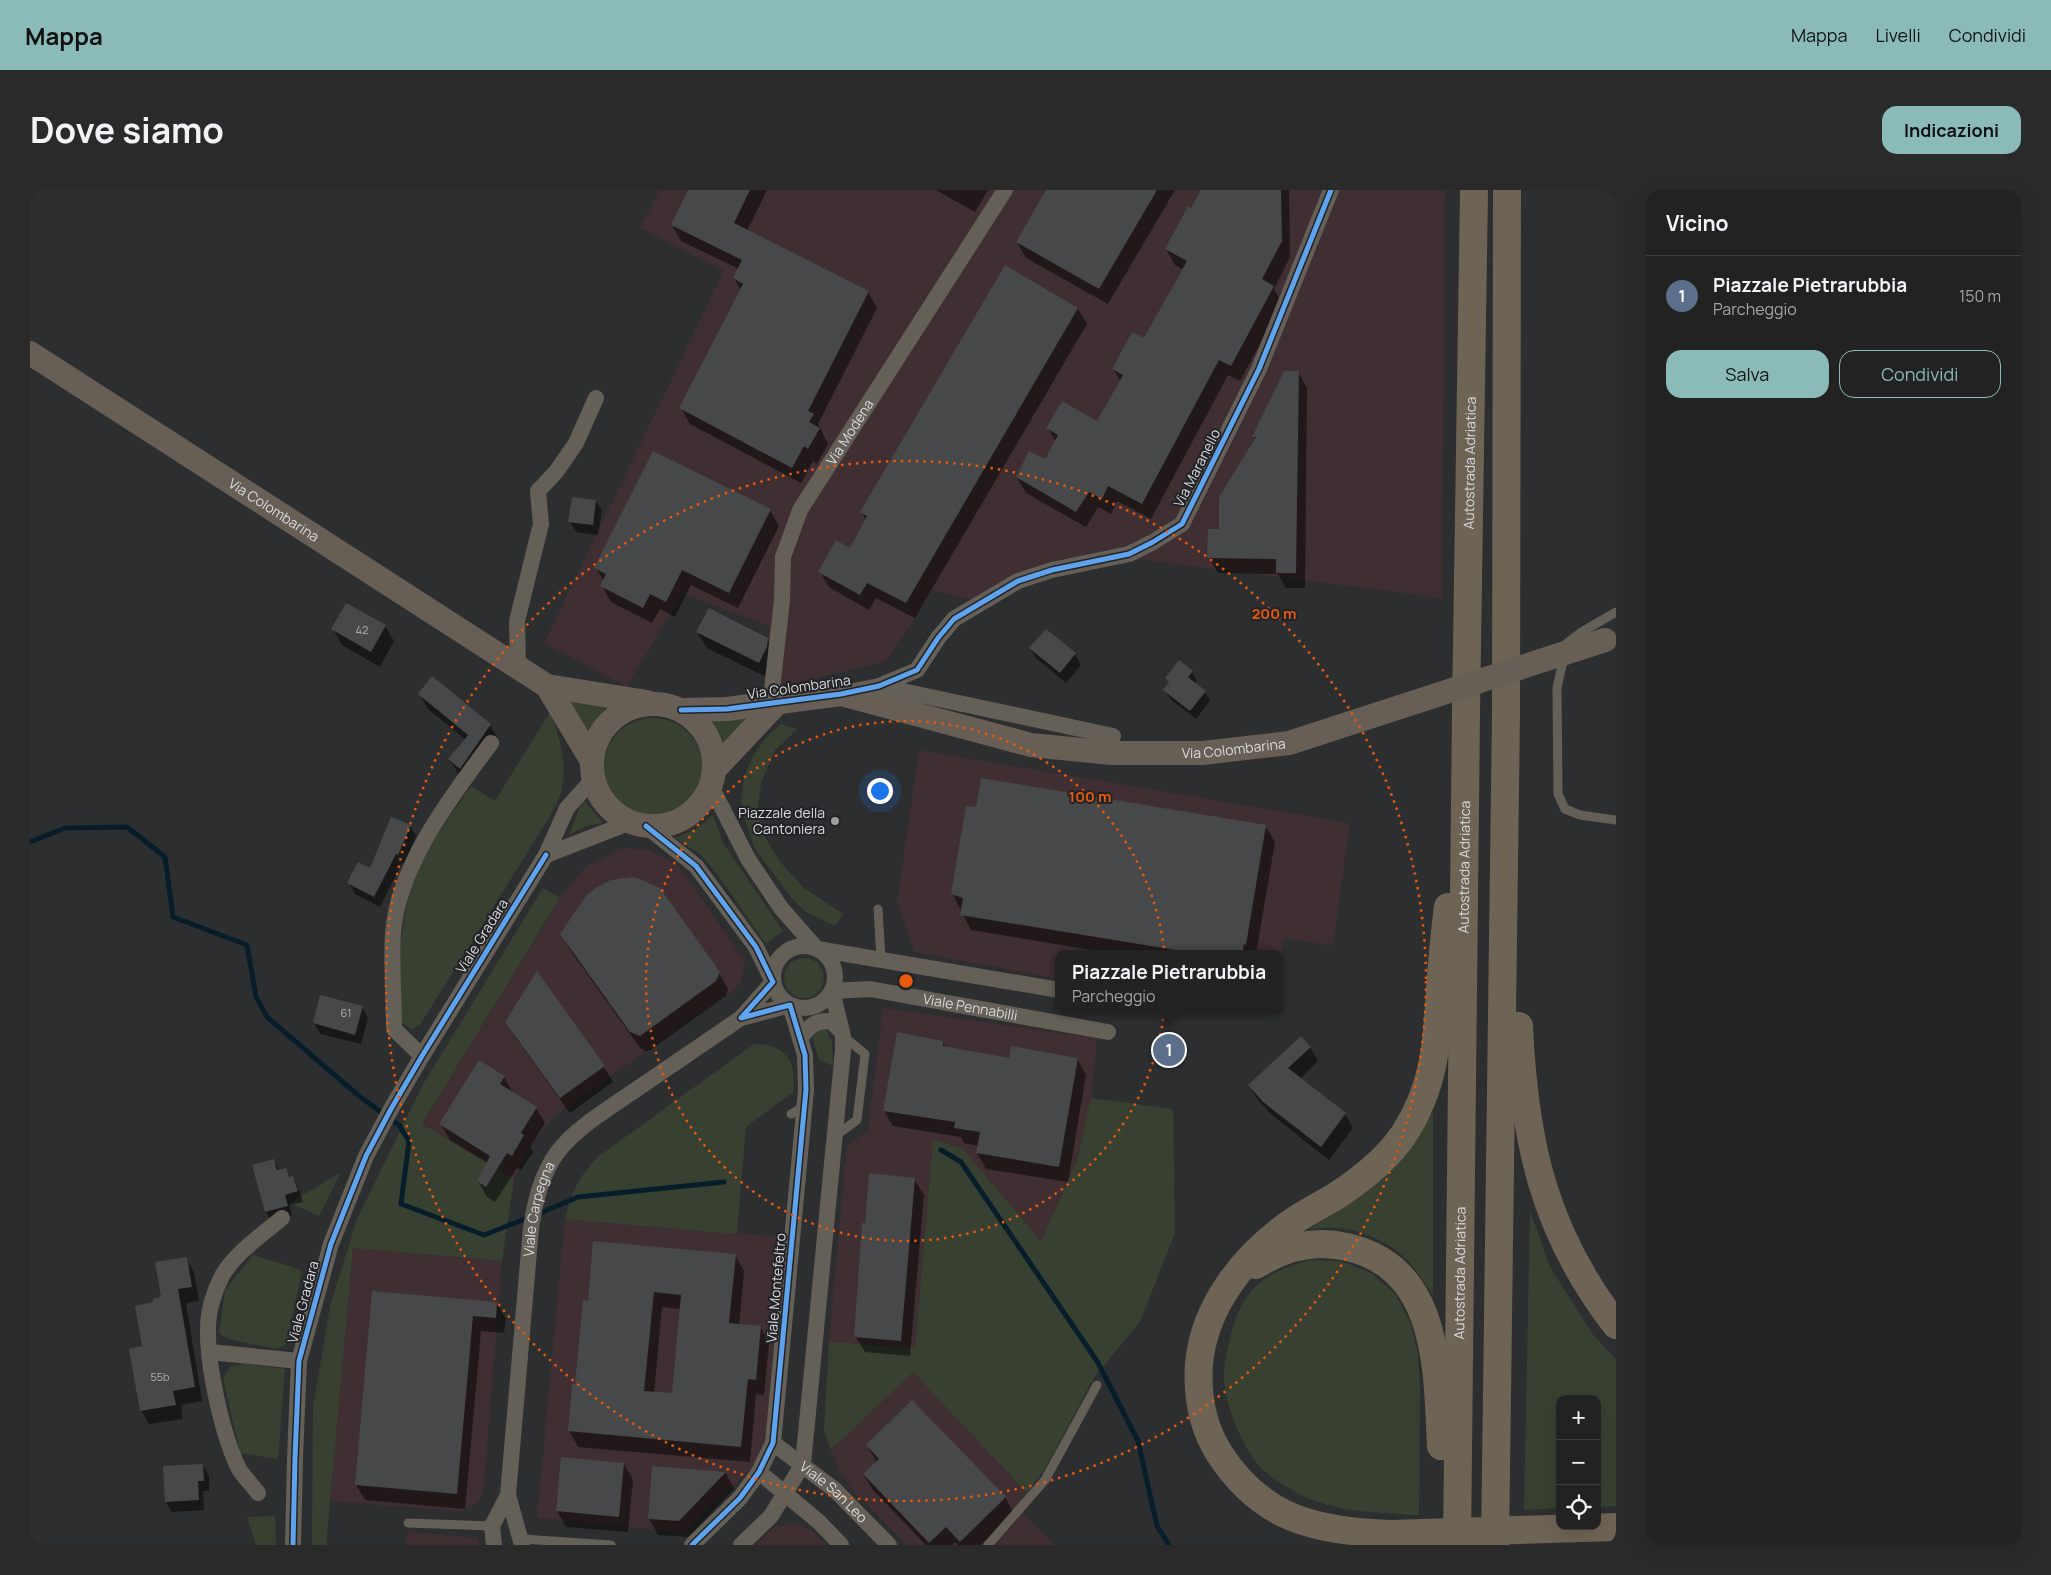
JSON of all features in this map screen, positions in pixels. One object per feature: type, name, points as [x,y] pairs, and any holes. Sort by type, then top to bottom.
[{"type":"highway","name":"Autostrada Adriatica","points":[[1457,1545],[1474,190]]},
{"type":"highway","points":[[1496,1545],[1506,713],[1507,190]]},
{"type":"highway","points":[[1466,711],[1436,1050],[1428,1082],[1418,1108],[1403,1134],[1386,1156],[1338,1194],[1289,1224],[1259,1248],[1220,1297],[1212,1313],[1200,1352],[1198,1380],[1201,1410],[1213,1442],[1232,1473],[1257,1498],[1291,1519],[1324,1528],[1390,1534],[1616,1527]]},
{"type":"highway","points":[[1506,713],[1521,1069],[1533,1153],[1558,1230],[1582,1276],[1616,1325]]},
{"type":"highway","points":[[1233,1280],[1266,1258],[1287,1249],[1306,1244],[1324,1243],[1365,1251],[1386,1263],[1404,1280],[1419,1301],[1428,1324],[1434,1350],[1438,1376],[1445,1545]]},
{"type":"street","name":"Via Modena","points":[[779,701],[772,689],[782,600],[783,557],[800,510],[1005,190]]},
{"type":"street","name":"Via Maranello","points":[[917,670],[938,638],[954,619],[1018,581],[1052,570],[1129,554],[1182,524],[1259,369],[1331,190]]},
{"type":"street","name":"Via Colombarina","points":[[30,353],[547,686],[671,707],[727,709],[841,694],[879,686],[917,670]]},
{"type":"street","points":[[518,666],[517,621],[541,524],[538,491],[556,472],[576,444],[596,398]]},
{"type":"street","name":"Via Colombarina","points":[[841,694],[1031,744],[1111,753],[1203,752],[1289,743],[1610,639]]},
{"type":"street","name":"Via Colombarina","points":[[547,686],[593,770]]},
{"type":"street","name":"Via Colombarina","points":[[879,686],[1113,736]]},
{"type":"street","name":"Via Colombarina","points":[[713,778],[779,701]]},
{"type":"street","points":[[741,1545],[771,1516],[803,1464],[842,1033],[832,991],[835,971],[826,954],[817,949],[781,908],[748,859],[713,778],[713,752],[707,735],[696,721],[671,707],[641,705],[622,712],[607,725],[597,742],[593,770],[601,797],[614,812],[638,824],[696,866],[756,947],[776,992],[790,1005],[799,1008],[809,1008],[818,1004],[832,991]]},
{"type":"street","points":[[422,1056],[394,1028],[393,933],[401,892],[410,869],[450,798],[491,743]]},
{"type":"street","name":"Viale Gradara","points":[[294,1537],[299,1362],[331,1244],[366,1156],[387,1116],[546,855],[567,808],[593,770]]},
{"type":"street","points":[[546,855],[638,824],[666,825],[685,818],[701,804],[713,778]]},
{"type":"street","points":[[773,982],[773,972],[781,955],[789,949],[798,946],[1055,989]]},
{"type":"street","name":"Viale Carpegna","points":[[522,1542],[508,1496],[532,1228],[535,1203],[545,1174],[558,1152],[574,1135],[611,1107],[741,1018],[773,982]]},
{"type":"street","name":"Viale Pennabilli","points":[[832,991],[870,989],[1108,1032]]},
{"type":"street","name":"Viale Carpegna","points":[[741,1018],[790,1005]]},
{"type":"street","name":"Viale Montefeltro","points":[[692,1545],[740,1498],[759,1472],[773,1443],[788,1218],[798,1110],[806,1090],[804,1055],[790,1005]]},
{"type":"street","points":[[800,1039],[812,1024],[821,1020],[831,1021],[842,1033]]},
{"type":"street","points":[[258,1493],[240,1470],[226,1433],[213,1378],[208,1328],[210,1308],[222,1276],[249,1245],[282,1218]]},
{"type":"street","name":"Viale Gradara","points":[[210,1352],[299,1362]]},
{"type":"street","name":"Viale San Leo","points":[[773,1443],[835,1490],[889,1545]]},
{"type":"street","points":[[759,1472],[819,1522],[841,1545]]},
{"type":"street","name":"Viale Carpegna","points":[[492,1526],[508,1496]]},
{"type":"street","points":[[492,1526],[494,1545]]},
{"type":"lane","points":[[1616,612],[1580,633],[1567,643],[1557,688],[1558,794],[1565,809],[1580,815],[1616,820]]},
{"type":"lane","points":[[878,909],[881,959]]},
{"type":"lane","points":[[834,1136],[857,1120],[865,1054],[842,1033]]},
{"type":"lane","points":[[988,1545],[1045,1480],[1097,1385]]},
{"type":"lane","points":[[408,1523],[492,1526]]},
{"type":"lane","points":[[522,1542],[612,1545]]},
{"type":"shaded area","points":[[660,190],[1445,190],[1442,598],[1145,560],[1061,565],[977,601],[933,590],[886,661],[772,689],[768,626],[682,593],[627,687],[544,643],[724,271],[640,228]]},
{"type":"shaded area","points":[[919,750],[1350,823],[1333,946],[1284,938],[1282,950],[1055,950],[1055,978],[915,952],[897,903]]},
{"type":"shaded area","points":[[622,848],[649,850],[679,866],[745,961],[741,982],[733,991],[563,1109],[544,1128],[527,1151],[514,1179],[422,1124],[567,888],[588,865]]},
{"type":"shaded area","points":[[883,1008],[1097,1038],[1091,1098],[1077,1161],[1041,1241],[963,1149],[933,1139],[915,1348],[829,1342],[847,1145],[868,1131]]},
{"type":"shaded area","points":[[565,1219],[782,1237],[766,1438],[760,1454],[750,1470],[678,1536],[673,1531],[537,1518]]},
{"type":"shaded area","points":[[353,1248],[502,1261],[483,1493],[478,1502],[462,1511],[329,1501]]},
{"type":"shaded area","points":[[913,1371],[1027,1493],[1016,1506],[1055,1545],[907,1545],[851,1488],[839,1470],[831,1450]]},
{"type":"shaded area","points":[[787,1524],[800,1525],[812,1531],[826,1545],[755,1545],[774,1527]]},
{"type":"shaded area","points":[[408,1532],[478,1538],[480,1545],[406,1545]]},
{"type":"green space","points":[[566,697],[607,706],[584,735]]},
{"type":"green space","points":[[758,711],[727,753],[720,733],[707,718]]},
{"type":"green space","points":[[550,712],[562,751],[564,772],[559,798],[550,816],[420,1025],[411,1029],[402,1022],[400,966],[406,910],[416,874],[435,839],[471,786],[495,801]]},
{"type":"green space","points":[[653,718],[672,722],[688,732],[698,748],[702,767],[698,786],[688,802],[672,812],[653,816],[634,812],[618,802],[608,786],[604,767],[608,748],[618,732],[634,722]]},
{"type":"green space","points":[[781,724],[798,729],[775,750],[761,783],[758,807],[764,836],[781,863],[804,888],[843,914],[835,926],[806,912],[792,899],[754,847],[745,820],[741,798],[745,775],[753,756],[765,739]]},
{"type":"green space","points":[[583,799],[603,823],[586,826],[569,835]]},
{"type":"green space","points":[[713,815],[723,843],[783,931],[766,944],[718,875],[700,854],[675,838],[696,829]]},
{"type":"green space","points":[[543,888],[560,898],[422,1124],[514,1179],[502,1261],[353,1248],[326,1545],[312,1545],[313,1407],[330,1306],[357,1219],[422,1086]]},
{"type":"green space","points":[[808,958],[815,961],[821,967],[824,978],[823,986],[815,995],[808,998],[800,998],[793,995],[785,986],[784,974],[787,967],[796,959]]},
{"type":"green space","points":[[825,1026],[832,1043],[833,1066],[819,1060],[811,1032]]},
{"type":"green space","points":[[754,1044],[775,1047],[782,1051],[791,1064],[794,1081],[793,1092],[746,1127],[737,1234],[565,1219],[570,1200],[577,1185],[599,1156]]},
{"type":"green space","points":[[1091,1098],[1173,1109],[1175,1233],[1140,1322],[1095,1376],[1045,1469],[1027,1493],[913,1372],[831,1450],[824,1431],[829,1342],[915,1348],[933,1139],[963,1149],[1041,1241],[1077,1161]]},
{"type":"green space","points":[[1433,1111],[1433,1295],[1407,1260],[1383,1242],[1353,1230],[1309,1229],[1350,1202],[1388,1171],[1413,1143]]},
{"type":"green space","points":[[341,1172],[319,1216],[290,1203]]},
{"type":"green space","points":[[1530,1211],[1550,1267],[1594,1336],[1616,1359],[1616,1506],[1601,1507],[1601,1395],[1556,1395],[1556,1508],[1524,1510]]},
{"type":"green space","points":[[253,1255],[302,1270],[287,1344],[276,1349],[228,1339],[219,1333],[225,1290]]},
{"type":"green space","points":[[1309,1260],[1341,1261],[1371,1273],[1395,1294],[1410,1322],[1418,1353],[1420,1388],[1419,1515],[1352,1510],[1304,1497],[1262,1469],[1247,1449],[1235,1423],[1226,1396],[1224,1383],[1226,1357],[1234,1322],[1245,1300],[1252,1290],[1264,1279],[1278,1271]]},
{"type":"green space","points":[[246,1364],[285,1369],[278,1459],[240,1453],[223,1378],[231,1366]]},
{"type":"green space","points":[[275,1516],[276,1545],[256,1545],[247,1517]]},
{"type":"building","points":[[688,190],[750,190],[734,223],[869,291],[808,411],[814,414],[809,422],[820,428],[808,449],[804,446],[792,468],[679,408],[743,284],[733,278],[742,260],[671,225]]},
{"type":"building","points":[[1046,190],[1157,190],[1099,289],[1016,242]]},
{"type":"building","points":[[1201,190],[1281,190],[1282,241],[1262,279],[1274,286],[1231,366],[1219,360],[1142,504],[1108,486],[1102,499],[1089,492],[1076,512],[1016,477],[1029,451],[1045,459],[1058,435],[1046,428],[1062,401],[1097,421],[1123,375],[1112,369],[1132,332],[1144,338],[1187,261],[1165,249],[1188,206],[1191,208]]},
{"type":"building","points":[[1005,265],[1078,308],[906,603],[867,583],[860,595],[818,572],[836,540],[850,548],[867,516],[860,512]]},
{"type":"building","points":[[1284,371],[1299,371],[1296,573],[1276,573],[1276,559],[1207,558],[1208,529],[1219,529],[1219,497],[1256,437],[1252,437]]},
{"type":"building","points":[[653,451],[771,509],[729,593],[682,570],[666,602],[650,594],[643,608],[600,586],[606,574],[594,568]]},
{"type":"building","points":[[572,497],[596,500],[593,525],[568,522]]},
{"type":"building","points":[[346,603],[386,625],[371,652],[331,629]]},
{"type":"building","points":[[709,608],[768,638],[767,647],[759,663],[696,632]]},
{"type":"building","points":[[1046,629],[1076,653],[1060,673],[1029,648]]},
{"type":"building","points":[[1179,660],[1193,671],[1188,677],[1206,691],[1190,711],[1163,690],[1169,682],[1165,678]]},
{"type":"building","points":[[432,676],[491,724],[460,769],[448,759],[468,735],[418,694]]},
{"type":"building","points":[[981,778],[1266,825],[1246,945],[1244,944],[1243,950],[1175,950],[960,915],[963,898],[951,894],[966,806],[976,807]]},
{"type":"building","points":[[391,817],[411,825],[398,855],[396,854],[374,897],[347,883],[358,862],[370,868]]},
{"type":"building","points":[[632,877],[660,888],[720,972],[716,981],[640,1036],[630,1032],[560,934],[586,896],[597,887],[611,880]]},
{"type":"building","points":[[537,971],[605,1066],[560,1098],[505,1022]]},
{"type":"building","points":[[320,995],[363,1006],[355,1035],[313,1023]]},
{"type":"building","points":[[897,1032],[943,1041],[943,1046],[1009,1058],[1011,1046],[1078,1058],[1059,1167],[976,1153],[980,1132],[954,1128],[955,1122],[883,1111]]},
{"type":"building","points":[[1301,1036],[1311,1047],[1288,1068],[1346,1113],[1321,1147],[1263,1102],[1248,1085]]},
{"type":"building","points":[[479,1060],[505,1076],[500,1084],[537,1107],[521,1133],[524,1135],[512,1156],[507,1153],[486,1187],[477,1181],[490,1156],[439,1124]]},
{"type":"building","points":[[274,1159],[277,1170],[286,1168],[289,1177],[293,1176],[298,1191],[285,1195],[288,1206],[265,1212],[252,1165]]},
{"type":"building","points":[[869,1173],[915,1178],[901,1341],[854,1337],[862,1223],[865,1223]]},
{"type":"building","points":[[593,1241],[736,1254],[729,1323],[761,1326],[756,1380],[748,1379],[741,1447],[568,1431],[572,1384],[575,1384],[583,1300],[588,1301]],"holes":[[[654,1292],[681,1295],[672,1393],[644,1391]]]},
{"type":"building","points":[[187,1257],[192,1287],[178,1289],[195,1387],[173,1391],[176,1405],[140,1411],[129,1349],[142,1346],[135,1306],[153,1302],[153,1299],[161,1297],[155,1262]]},
{"type":"building","points":[[372,1291],[497,1302],[496,1318],[473,1316],[457,1494],[355,1485]]},
{"type":"building","points":[[912,1400],[1006,1497],[960,1542],[946,1527],[929,1543],[863,1474],[879,1459],[866,1445]]},
{"type":"building","points":[[561,1457],[624,1463],[619,1517],[556,1511]]},
{"type":"building","points":[[203,1464],[204,1481],[198,1481],[199,1500],[165,1502],[163,1466]]},
{"type":"building","points":[[652,1466],[726,1472],[679,1521],[648,1519]]},
{"type":"waterway","points":[[30,842],[65,828],[127,827],[165,857],[173,917],[247,945],[256,997],[267,1017],[359,1096],[399,1125],[409,1141],[401,1204],[484,1235],[530,1217]]},
{"type":"waterway","points":[[941,1150],[961,1162],[1097,1361],[1138,1441],[1157,1526],[1169,1545]]},
{"type":"waterway","points":[[538,1214],[578,1197],[724,1182]]},
{"type":"cycle path","points":[[681,710],[727,709],[841,694],[879,686],[917,670],[938,638],[954,619],[1018,581],[1052,570],[1129,554],[1182,524],[1259,369],[1331,190]]},
{"type":"cycle path","points":[[646,826],[696,866],[756,947],[773,982],[741,1018],[790,1005],[805,1055],[806,1090],[773,1443],[759,1472],[740,1498],[692,1545]]},
{"type":"cycle path","points":[[293,1545],[299,1361],[331,1244],[366,1156],[391,1109],[546,855]]},
{"type":"place","name":"Piazzale della Cantoniera","points":[[835,821]]},
{"type":"place","name":"Piazzale Pietrarubbia","points":[[1169,1050]]}]
